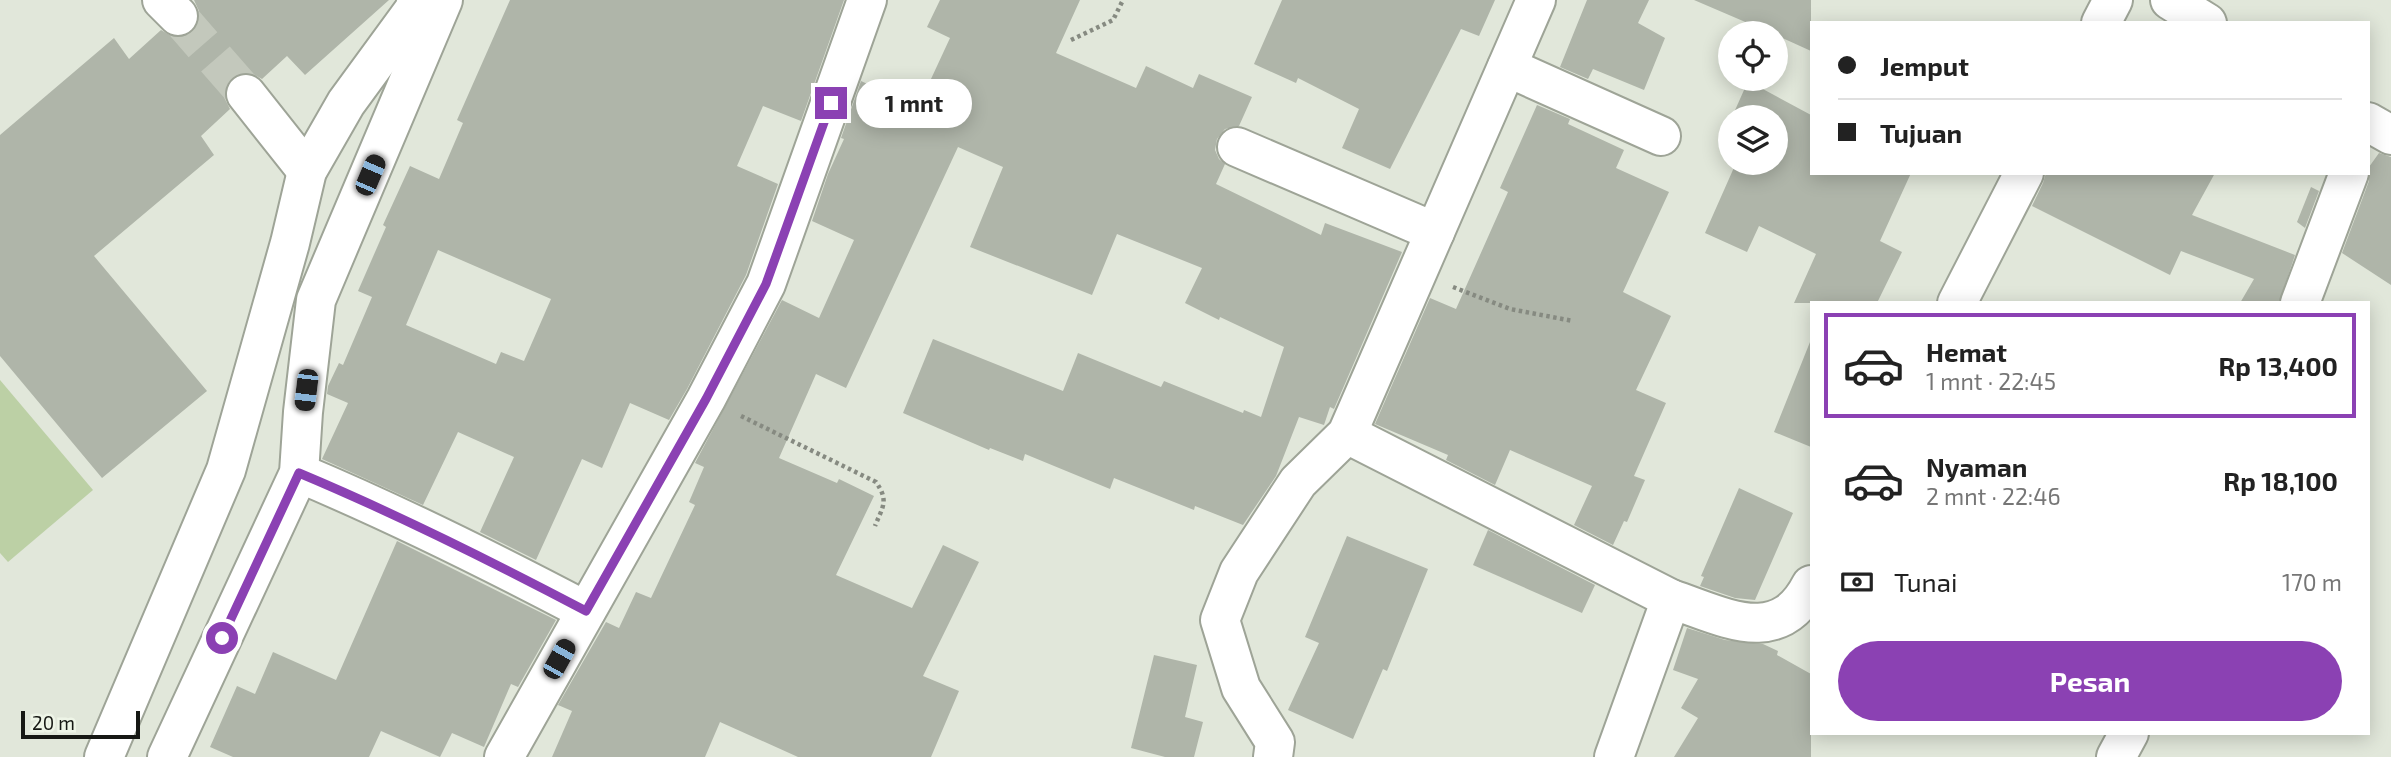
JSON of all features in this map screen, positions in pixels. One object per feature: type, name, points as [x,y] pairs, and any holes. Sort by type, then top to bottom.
[{"type":"street","points":[[104,757],[222,482],[287,256],[307,171],[345,103],[414,10],[417,0]]},
{"type":"street","points":[[167,757],[299,473],[316,300],[443,0]]},
{"type":"street","points":[[505,757],[706,399],[766,284],[867,0]]},
{"type":"street","points":[[1273,757],[1275,742],[1241,688],[1220,620],[1239,572],[1298,482],[1347,434],[1536,0]]},
{"type":"street","points":[[2102,21],[2113,0]]},
{"type":"street","points":[[2170,0],[2204,21]]},
{"type":"street","points":[[1507,67],[1661,136]]},
{"type":"street","points":[[246,94],[307,171]]},
{"type":"street","points":[[2370,124],[2391,135]]},
{"type":"street","points":[[1237,148],[1435,232]]},
{"type":"street","points":[[1958,301],[2023,175]]},
{"type":"street","points":[[2301,301],[2348,175]]},
{"type":"street","points":[[1347,434],[1671,599],[1748,625],[1782,618],[1802,603],[1810,587]]},
{"type":"street","points":[[299,473],[452,541],[586,611]]},
{"type":"street","points":[[1614,757],[1671,599]]},
{"type":"street","points":[[2116,757],[2128,735]]},
{"type":"path","points":[[1071,40],[1113,20],[1123,0]]},
{"type":"path","points":[[1417,274],[1510,309],[1573,321]]},
{"type":"path","points":[[706,399],[876,482],[884,493],[885,500],[876,526]]},
{"type":"green space","points":[[0,380],[93,490],[8,562],[0,553]]},
{"type":"building","points":[[194,0],[389,0],[305,75],[287,56],[262,79],[243,72],[232,77],[225,87],[224,97],[230,109],[201,136],[214,155],[94,256],[207,391],[102,478],[0,356],[0,135],[114,38],[129,59],[161,30],[173,37],[184,37],[193,32],[199,21],[199,11]]},
{"type":"building","points":[[510,0],[844,0],[801,121],[763,106],[737,166],[778,184],[746,275],[687,389],[669,420],[630,403],[602,468],[582,459],[536,560],[480,532],[514,457],[458,432],[423,505],[322,459],[348,403],[327,394],[328,386],[339,363],[343,365],[372,297],[358,291],[386,227],[383,225],[410,166],[439,179],[463,123],[457,120]],"holes":[[[438,250],[551,299],[524,361],[501,352],[496,364],[406,325]]]},
{"type":"building","points":[[940,0],[1080,0],[1056,53],[1136,88],[1146,66],[1193,88],[1199,74],[1252,97],[1239,126],[1225,129],[1217,139],[1215,150],[1225,164],[1216,184],[1321,235],[1325,223],[1402,252],[1334,409],[1330,407],[1324,425],[1299,417],[1276,476],[1243,525],[1195,506],[1194,510],[1114,478],[1110,489],[1025,454],[1023,461],[990,448],[989,450],[903,413],[933,339],[1063,391],[1078,353],[1161,387],[1164,381],[1243,413],[1244,410],[1261,417],[1284,347],[1185,303],[1202,268],[1117,234],[1092,295],[970,247],[1003,167],[958,147],[846,388],[816,374],[779,458],[837,483],[839,479],[874,496],[836,575],[912,608],[943,545],[979,562],[923,676],[959,691],[931,757],[798,757],[720,722],[705,757],[552,757],[572,711],[558,705],[606,622],[619,628],[636,592],[651,598],[695,505],[689,502],[704,467],[695,463],[782,300],[819,318],[854,240],[812,221],[828,174],[844,139],[841,138],[861,81],[918,107],[950,38],[927,27]]},
{"type":"building","points":[[1282,0],[1495,0],[1479,36],[1461,29],[1390,169],[1342,148],[1359,109],[1298,78],[1296,83],[1254,64]]},
{"type":"building","points":[[1587,0],[1649,0],[1638,23],[1665,38],[1644,90],[1593,69],[1588,79],[1560,67]]},
{"type":"building","points":[[1694,0],[1811,0],[1810,51],[1788,40],[1788,21],[1743,21]]},
{"type":"building","points":[[1744,91],[1767,91],[1810,114],[1810,175],[1910,175],[1880,241],[1902,252],[1878,301],[1794,303],[1816,254],[1759,226],[1747,252],[1705,233],[1731,175],[1788,175],[1788,105],[1737,105]]},
{"type":"building","points":[[1537,105],[1570,119],[1568,124],[1624,150],[1616,168],[1669,192],[1623,292],[1671,316],[1636,390],[1666,403],[1634,476],[1645,480],[1627,522],[1624,521],[1613,545],[1574,525],[1592,486],[1510,450],[1495,485],[1446,460],[1448,455],[1375,424],[1430,298],[1456,309],[1508,192],[1500,188]]},
{"type":"building","points":[[2379,153],[2391,157],[2391,285],[2342,253],[2369,181],[2370,166]]},
{"type":"building","points":[[2045,175],[2214,175],[2192,215],[2295,255],[2280,301],[2241,301],[2254,279],[2181,251],[2170,275],[2032,206]]},
{"type":"building","points":[[2311,187],[2319,191],[2305,228],[2297,222]]},
{"type":"building","points":[[1810,342],[1810,447],[1774,432]]},
{"type":"building","points":[[1739,488],[1793,513],[1755,600],[1735,598],[1700,586],[1704,577],[1701,576]]},
{"type":"building","points":[[1488,530],[1595,585],[1582,613],[1473,565]]},
{"type":"building","points":[[1347,536],[1428,569],[1387,671],[1383,669],[1353,739],[1288,710],[1319,643],[1305,637]]},
{"type":"building","points":[[397,541],[556,620],[518,687],[511,684],[484,747],[452,733],[440,757],[381,731],[369,757],[233,757],[210,747],[237,686],[255,694],[273,652],[336,680]]},
{"type":"building","points":[[1687,628],[1725,640],[1763,644],[1778,651],[1777,655],[1810,673],[1811,757],[1674,757],[1698,718],[1681,708],[1698,679],[1673,670]]},
{"type":"building","points":[[1154,655],[1197,665],[1185,717],[1203,722],[1194,757],[1165,757],[1131,748]]},
{"type":"tunnel","points":[[178,16],[246,94]]},
{"type":"route","points":[[222,638],[299,473],[452,541],[586,611],[706,399],[766,284],[831,103]]}]
